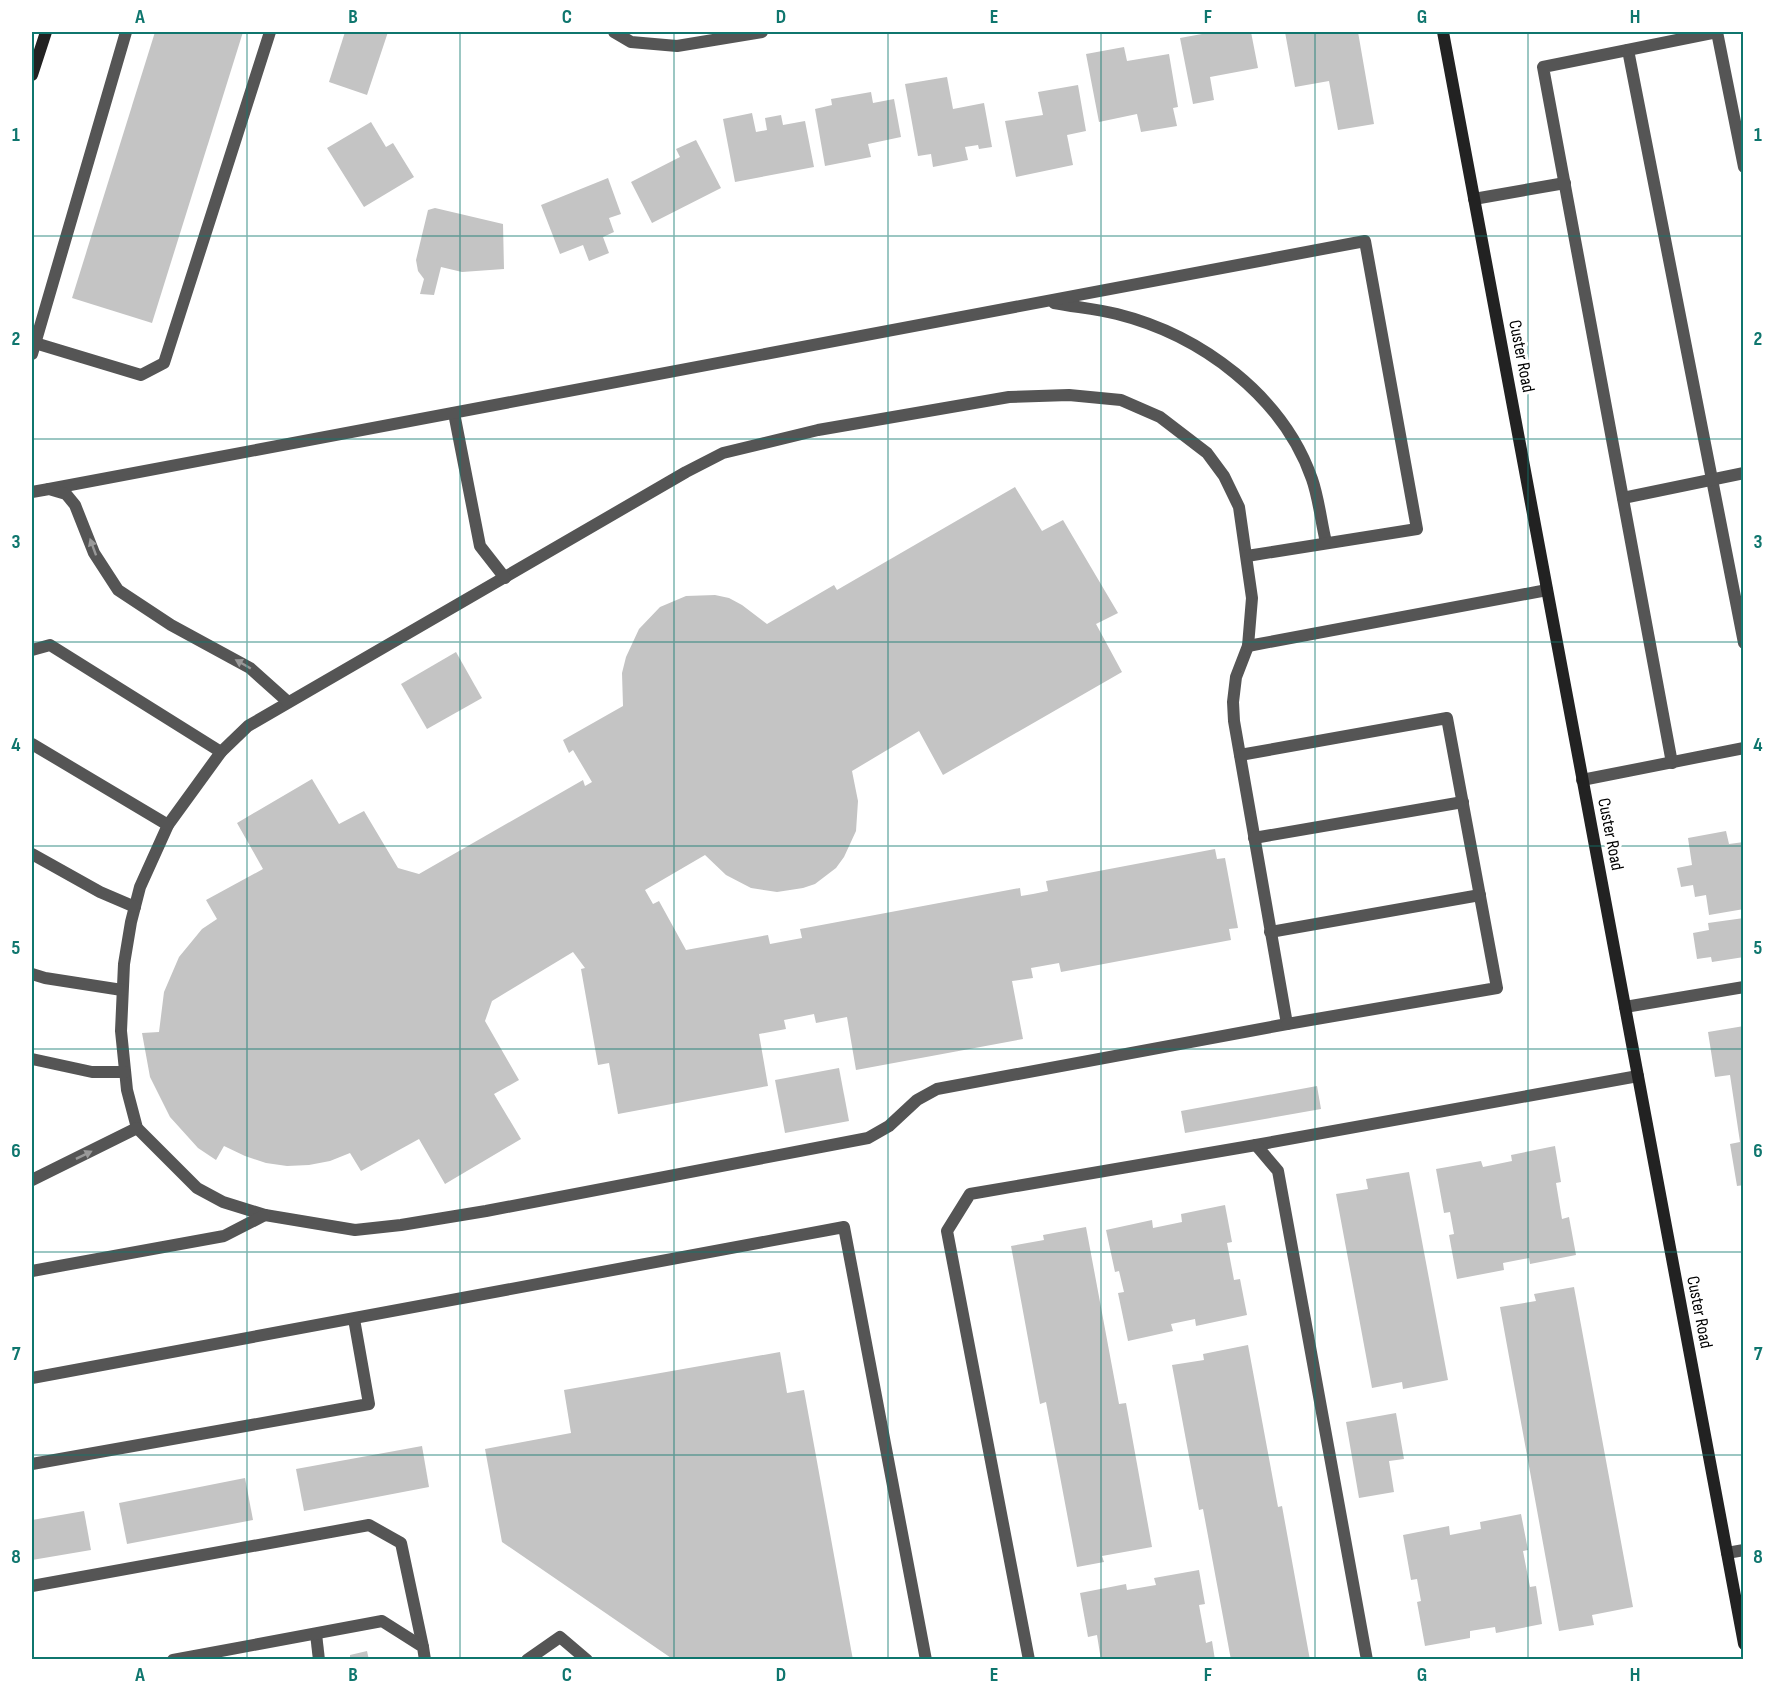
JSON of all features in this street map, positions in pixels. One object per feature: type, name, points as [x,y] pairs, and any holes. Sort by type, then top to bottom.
[{"type":"street","points":[[32,75],[46,32]]},
{"type":"street","points":[[126,32],[33,348],[141,375],[164,363],[270,32]]},
{"type":"street","points":[[614,32],[631,42],[677,46],[762,32]]},
{"type":"street","name":"Custer Road","points":[[1443,32],[1743,1644]]},
{"type":"street","points":[[1672,763],[1543,67],[1718,32],[1743,167]]},
{"type":"street","points":[[1628,50],[1743,643]]},
{"type":"street","points":[[1474,199],[1565,183]]},
{"type":"street","points":[[32,492],[1365,242],[1417,528],[1247,556]]},
{"type":"street","points":[[1045,302],[1118,314],[1184,338],[1245,380],[1290,432],[1312,480],[1326,542]]},
{"type":"street","points":[[1240,755],[1447,718],[1497,988],[1287,1024],[937,1089],[917,1100],[889,1126],[868,1138],[486,1211],[355,1230],[265,1215],[223,1202],[197,1188],[137,1128],[125,1072],[121,1031],[124,964],[140,887],[168,825],[221,752],[248,726],[686,472],[723,453],[818,430],[1009,397],[1069,395],[1121,400],[1160,417],[1207,453],[1224,476],[1239,507],[1252,598],[1248,646],[1236,677],[1233,702],[1240,755],[1287,1024]]},
{"type":"street","points":[[454,413],[480,546],[505,578]]},
{"type":"street","points":[[1623,498],[1743,473]]},
{"type":"street","points":[[49,489],[66,494],[75,505],[94,553],[118,590],[171,625],[250,668],[288,702]]},
{"type":"street","points":[[1248,646],[1546,590]]},
{"type":"street","points":[[32,650],[50,645],[221,752]]},
{"type":"street","points":[[32,744],[168,825]]},
{"type":"street","points":[[1582,780],[1743,748]]},
{"type":"street","points":[[1254,838],[1463,802]]},
{"type":"street","points":[[32,854],[100,892],[135,907]]},
{"type":"street","points":[[1270,932],[1480,895]]},
{"type":"street","points":[[32,974],[122,990]]},
{"type":"street","points":[[1625,1007],[1743,987]]},
{"type":"street","points":[[32,1059],[92,1072],[125,1072]]},
{"type":"street","points":[[1029,1659],[947,1231],[970,1194],[1638,1076]]},
{"type":"street","points":[[32,1180],[137,1128]]},
{"type":"street","points":[[1256,1145],[1278,1171],[1367,1659]]},
{"type":"street","points":[[32,1271],[224,1236],[265,1215]]},
{"type":"street","points":[[32,1378],[844,1227],[926,1659]]},
{"type":"street","points":[[32,1464],[369,1404],[354,1319]]},
{"type":"street","points":[[32,1586],[369,1526],[400,1543],[424,1653]]},
{"type":"street","points":[[1727,1554],[1743,1550]]},
{"type":"street","points":[[173,1659],[382,1621],[424,1653]]},
{"type":"street","points":[[316,1634],[319,1659]]},
{"type":"street","points":[[527,1659],[560,1637],[587,1659]]},
{"type":"building","points":[[155,32],[243,32],[152,323],[72,298]]},
{"type":"building","points":[[345,32],[388,32],[367,95],[329,82]]},
{"type":"building","points":[[1213,32],[1251,32],[1258,68],[1210,77],[1214,100],[1193,104],[1180,38]]},
{"type":"building","points":[[1285,32],[1358,32],[1374,124],[1338,130],[1329,81],[1295,87]]},
{"type":"building","points":[[1124,47],[1127,61],[1169,54],[1178,107],[1173,108],[1177,126],[1141,132],[1137,114],[1099,122],[1086,54]]},
{"type":"building","points":[[947,77],[953,109],[984,103],[992,147],[979,149],[978,145],[965,147],[968,160],[933,167],[931,154],[918,156],[905,84]]},
{"type":"building","points":[[1078,85],[1086,131],[1067,135],[1073,165],[1016,177],[1005,121],[1043,115],[1038,92]]},
{"type":"building","points":[[871,92],[873,103],[894,99],[901,137],[868,144],[871,157],[825,166],[815,109],[832,105],[831,99]]},
{"type":"building","points":[[752,113],[756,132],[767,130],[765,118],[781,115],[783,125],[805,121],[814,167],[735,182],[723,119]]},
{"type":"building","points":[[371,122],[386,147],[393,143],[414,177],[364,207],[327,148]]},
{"type":"building","points":[[696,140],[721,188],[652,223],[631,182],[680,157],[676,149]]},
{"type":"building","points":[[608,178],[621,214],[609,218],[614,232],[603,237],[609,253],[589,261],[583,245],[560,254],[541,205]]},
{"type":"building","points":[[435,208],[503,224],[504,269],[462,272],[441,267],[434,295],[420,294],[424,279],[418,271],[416,260],[428,210]]},
{"type":"building","points":[[1015,487],[1042,531],[1063,520],[1118,613],[1096,624],[1122,672],[943,775],[919,731],[852,771],[858,801],[856,831],[844,857],[836,868],[815,884],[777,892],[751,888],[726,875],[705,855],[645,890],[653,904],[659,901],[686,950],[768,935],[770,944],[802,938],[800,929],[1020,888],[1021,896],[1033,894],[1048,891],[1046,881],[1215,849],[1217,859],[1225,858],[1238,928],[1229,929],[1231,940],[1061,972],[1059,963],[1031,968],[1033,978],[1012,981],[1023,1039],[856,1070],[847,1017],[816,1023],[814,1014],[784,1020],[786,1029],[759,1034],[768,1086],[618,1114],[609,1063],[598,1065],[581,969],[585,968],[573,952],[492,1001],[485,1021],[519,1080],[494,1094],[521,1139],[445,1184],[419,1139],[361,1171],[350,1153],[330,1161],[287,1166],[266,1163],[224,1146],[216,1160],[198,1148],[170,1117],[150,1077],[142,1033],[159,1032],[164,992],[179,957],[202,929],[217,919],[206,900],[263,869],[237,823],[312,779],[339,824],[364,811],[398,868],[419,874],[583,780],[585,786],[592,782],[573,750],[569,753],[563,740],[623,706],[622,673],[626,657],[639,629],[660,607],[686,596],[715,595],[729,598],[742,605],[767,624],[834,585],[837,590]]},
{"type":"building","points":[[456,652],[482,698],[427,729],[401,684]]},
{"type":"building","points":[[1726,831],[1729,844],[1744,842],[1744,909],[1709,915],[1706,895],[1695,897],[1693,885],[1681,887],[1677,868],[1692,865],[1688,838]]},
{"type":"building","points":[[1744,918],[1744,957],[1712,962],[1711,957],[1697,959],[1693,933],[1709,930],[1708,923]]},
{"type":"building","points":[[1744,1026],[1744,1185],[1737,1186],[1730,1144],[1740,1142],[1730,1075],[1715,1077],[1708,1032]]},
{"type":"building","points":[[839,1068],[849,1121],[785,1133],[775,1080]]},
{"type":"building","points":[[1317,1086],[1321,1109],[1185,1133],[1181,1111]]},
{"type":"building","points":[[1555,1146],[1561,1182],[1556,1183],[1562,1219],[1569,1217],[1576,1255],[1530,1264],[1529,1258],[1503,1263],[1504,1270],[1457,1279],[1449,1235],[1454,1234],[1450,1212],[1444,1213],[1436,1169],[1481,1161],[1483,1167],[1512,1161],[1511,1155]]},
{"type":"building","points":[[1409,1172],[1448,1380],[1403,1389],[1402,1382],[1372,1388],[1336,1194],[1368,1189],[1366,1179]]},
{"type":"building","points":[[1225,1205],[1232,1242],[1227,1243],[1234,1280],[1240,1279],[1247,1315],[1196,1326],[1195,1319],[1171,1324],[1173,1331],[1128,1341],[1118,1293],[1124,1292],[1119,1271],[1115,1272],[1106,1230],[1152,1220],[1153,1228],[1182,1222],[1181,1214]]},
{"type":"building","points":[[1086,1227],[1119,1404],[1126,1403],[1152,1547],[1102,1556],[1104,1562],[1077,1567],[1046,1402],[1040,1404],[1011,1246],[1044,1240],[1043,1235]]},
{"type":"building","points":[[1574,1287],[1633,1607],[1592,1615],[1594,1625],[1559,1631],[1500,1307],[1536,1301],[1534,1294]]},
{"type":"building","points":[[1248,1345],[1278,1507],[1282,1506],[1310,1660],[1231,1660],[1203,1509],[1199,1510],[1172,1365],[1204,1360],[1203,1354]]},
{"type":"building","points":[[780,1352],[787,1393],[804,1390],[853,1660],[674,1660],[502,1542],[485,1449],[571,1433],[564,1390]]},
{"type":"building","points":[[1396,1413],[1404,1459],[1389,1461],[1394,1492],[1359,1498],[1346,1422]]},
{"type":"building","points":[[422,1446],[429,1487],[304,1511],[296,1469]]},
{"type":"building","points":[[245,1478],[253,1520],[127,1544],[119,1503]]},
{"type":"building","points":[[84,1511],[91,1550],[32,1560],[32,1520]]},
{"type":"building","points":[[1521,1514],[1528,1550],[1523,1551],[1530,1587],[1536,1586],[1542,1624],[1496,1633],[1495,1627],[1470,1631],[1470,1638],[1425,1646],[1417,1602],[1421,1601],[1417,1579],[1411,1580],[1403,1535],[1449,1526],[1450,1535],[1481,1529],[1480,1522]]},
{"type":"building","points":[[1199,1570],[1205,1604],[1199,1605],[1206,1643],[1212,1641],[1215,1660],[1101,1660],[1097,1635],[1088,1637],[1080,1593],[1126,1584],[1127,1590],[1156,1585],[1154,1578]]},
{"type":"building","points":[[367,1651],[369,1660],[350,1660],[350,1655]]}]
